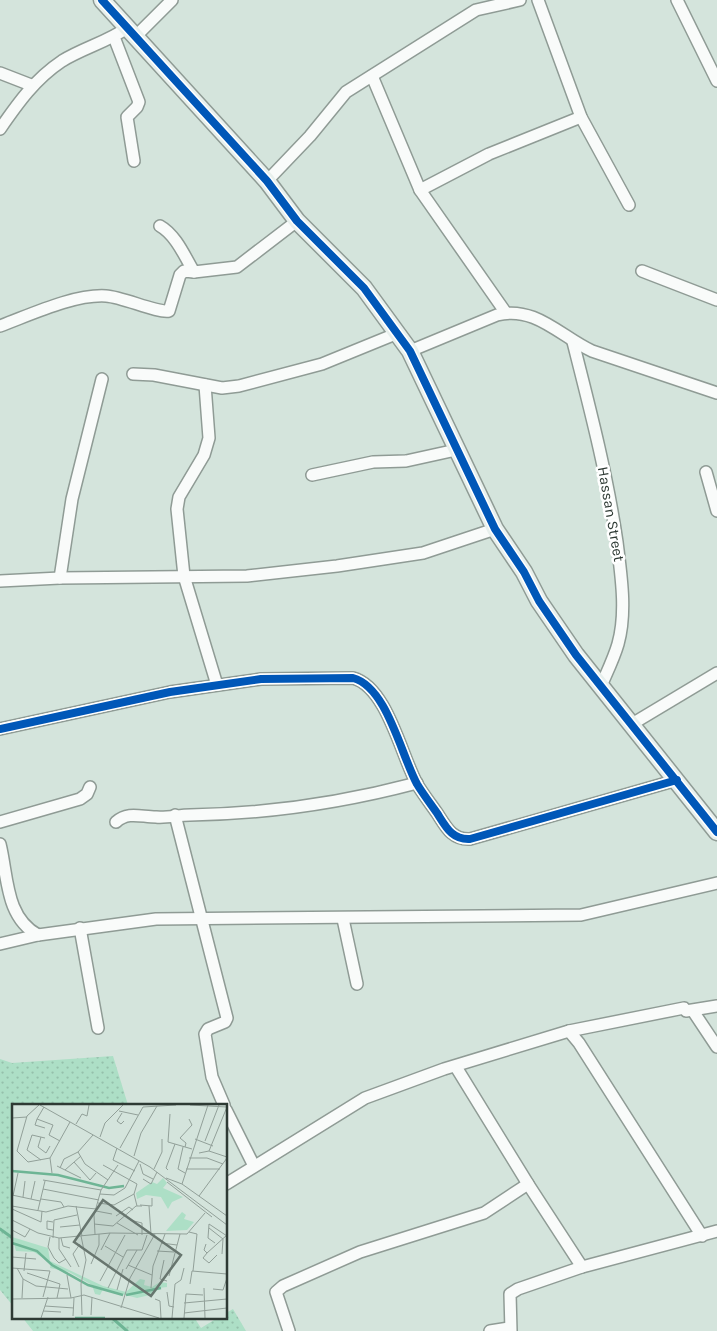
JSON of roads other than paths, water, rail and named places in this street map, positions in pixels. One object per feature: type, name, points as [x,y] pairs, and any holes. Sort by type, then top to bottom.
[{"type":"street","points":[[102,0],[126,34],[267,180],[297,221],[364,288],[398,333],[410,351],[495,529],[524,572],[538,601],[576,655],[715,824]]},
{"type":"street","points":[[0,129],[31,86],[62,61],[126,34],[172,0]]},
{"type":"street","points":[[267,180],[310,136],[346,92],[476,10],[520,0]]},
{"type":"street","points":[[538,0],[581,117],[629,205]]},
{"type":"street","points":[[676,0],[717,81]]},
{"type":"street","points":[[126,34],[139,102],[137,107],[127,117],[134,162]]},
{"type":"street","points":[[0,73],[31,86]]},
{"type":"street","points":[[372,76],[420,190],[506,313]]},
{"type":"street","points":[[420,190],[489,154],[581,117]]},
{"type":"street","points":[[0,326],[96,295],[127,299],[166,312],[171,308],[180,274],[184,271],[194,272],[237,267],[247,262],[297,221]]},
{"type":"street","points":[[160,226],[167,230],[176,241],[194,272]]},
{"type":"street","points":[[642,271],[717,300]]},
{"type":"street","points":[[410,351],[506,313],[530,316],[559,330],[573,342],[717,394]]},
{"type":"street","points":[[133,374],[154,375],[222,388],[239,386],[322,364],[398,333]]},
{"type":"street","name":"Hassan Street","points":[[573,342],[598,442],[611,505],[621,576],[622,610],[618,644],[601,686]]},
{"type":"street","points":[[60,578],[72,499],[102,379]]},
{"type":"street","points":[[205,385],[209,438],[204,455],[179,497],[177,509],[184,576],[217,686]]},
{"type":"street","points":[[312,475],[373,462],[406,461],[456,450]]},
{"type":"street","points":[[706,472],[717,512]]},
{"type":"street","points":[[0,581],[60,578],[247,576],[337,566],[423,553],[495,529]]},
{"type":"street","points":[[632,724],[717,673]]},
{"type":"street","points":[[0,729],[170,692],[261,679],[336,678],[360,680],[373,691],[378,699],[417,784],[447,828],[460,840],[470,839],[677,780]]},
{"type":"street","points":[[116,822],[120,818],[137,814],[156,817],[251,811],[368,796],[417,784]]},
{"type":"street","points":[[0,822],[80,799],[87,794],[90,788]]},
{"type":"street","points":[[174,815],[226,1018],[225,1022],[208,1029],[205,1034],[212,1077],[224,1104]]},
{"type":"street","points":[[0,844],[15,912],[29,930],[38,935]]},
{"type":"street","points":[[0,944],[80,928],[156,919],[343,919],[581,915],[717,883]]},
{"type":"street","points":[[343,919],[357,984]]},
{"type":"street","points":[[80,928],[98,1028]]},
{"type":"street","points":[[228,1183],[364,1098],[444,1069],[456,1067],[570,1031],[684,1008],[686,1011],[693,1011],[717,1006]]},
{"type":"street","points":[[693,1011],[717,1047]]},
{"type":"street","points":[[570,1031],[702,1236]]},
{"type":"street","points":[[456,1067],[582,1267]]},
{"type":"street","points":[[228,1114],[254,1166]]},
{"type":"street","points":[[289,1331],[276,1292],[283,1286],[360,1252],[484,1213],[528,1184]]},
{"type":"street","points":[[490,1331],[510,1329],[510,1294],[525,1287],[582,1267],[717,1231]]},
{"type":"waterway","points":[[0,1229],[12,1238]]},
{"type":"waterway","points":[[112,1318],[127,1331]]}]
